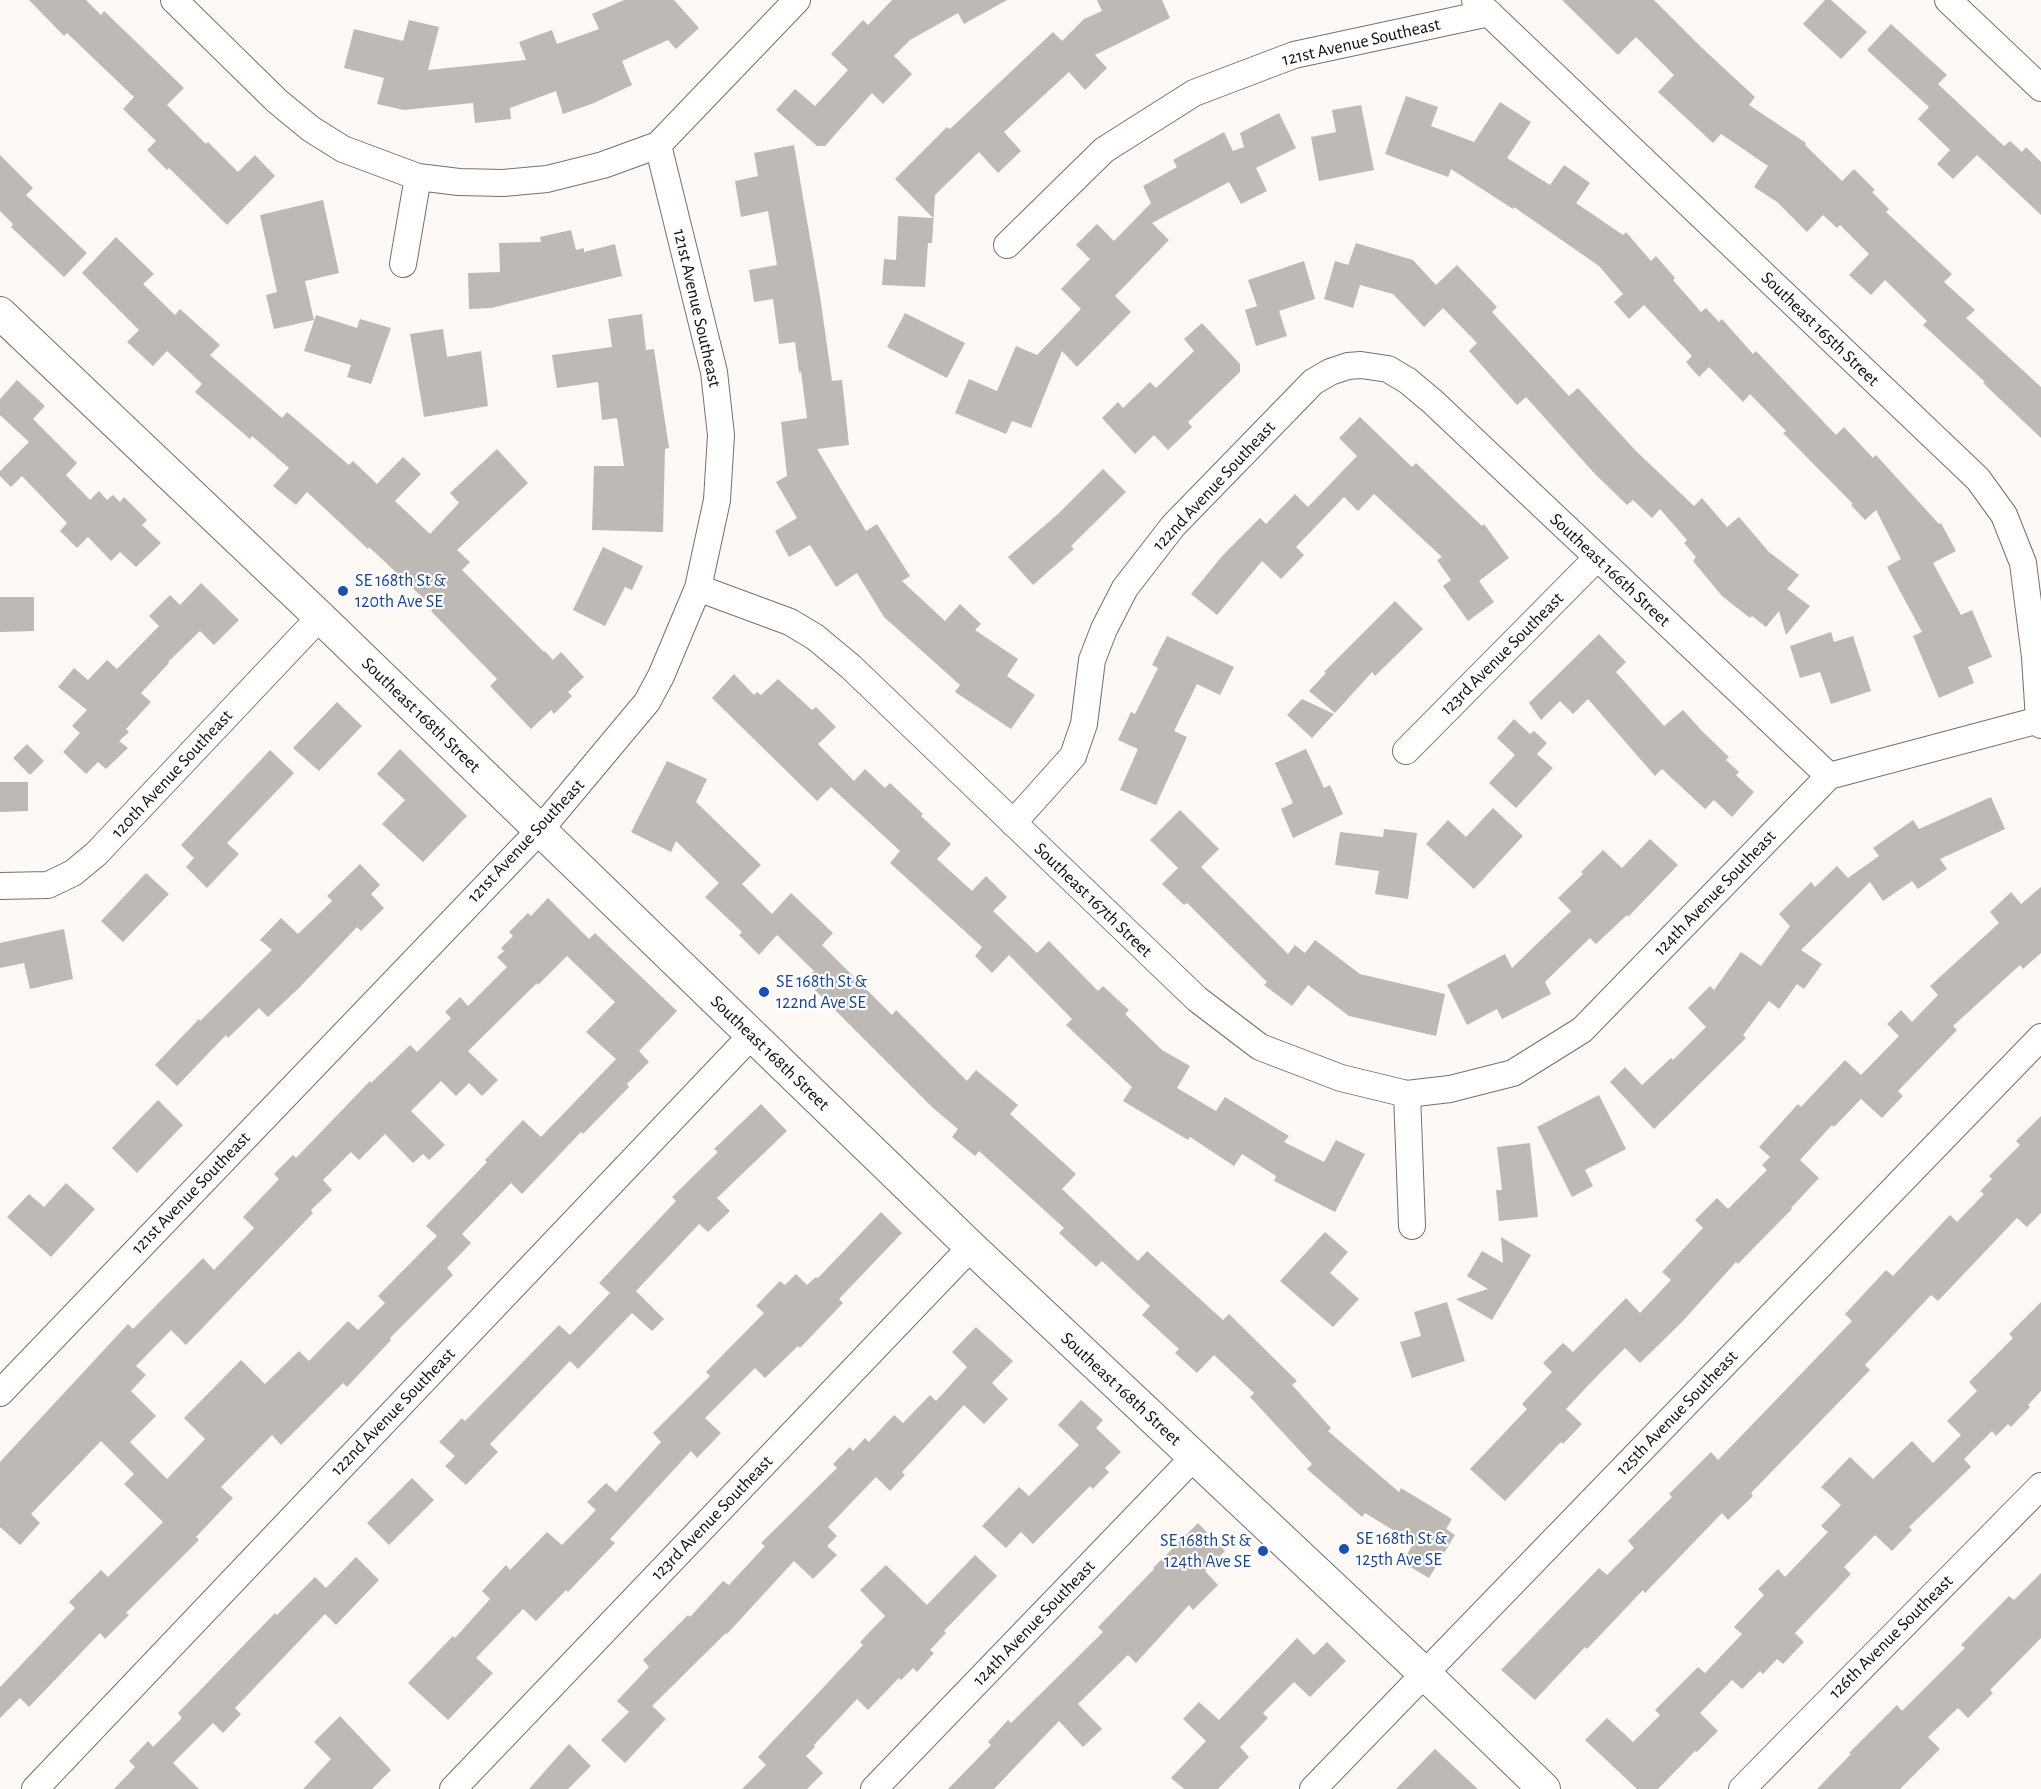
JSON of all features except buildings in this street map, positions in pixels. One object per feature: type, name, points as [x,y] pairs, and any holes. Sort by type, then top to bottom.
[{"type":"street","points":[[174,0],[277,101],[312,129],[343,149],[418,177],[459,182],[503,183],[547,179],[603,165],[658,145],[797,0]]},
{"type":"street","points":[[1948,0],[2041,88]]},
{"type":"street","name":"121st Avenue Southeast","points":[[1007,246],[1104,150],[1194,93],[1294,55],[1482,7]]},
{"type":"street","name":"Southeast 165th Street","points":[[1482,7],[1978,479],[2004,515],[2023,563],[2035,657],[2040,722]]},
{"type":"street","name":"121st Avenue Southeast","points":[[0,1393],[540,830],[647,702],[661,676],[698,588],[717,500],[721,435],[714,372],[658,145]]},
{"type":"street","points":[[403,264],[418,177]]},
{"type":"street","name":"Southeast 168th Street","points":[[0,313],[320,616],[971,1247],[1544,1789]]},
{"type":"street","name":"122nd Avenue Southeast","points":[[1013,823],[1073,756],[1084,724],[1092,660],[1104,629],[1125,588],[1173,526],[1313,382],[1330,372],[1348,366],[1361,365],[1388,369]]},
{"type":"street","name":"Southeast 166th Street","points":[[1388,369],[1408,381],[1433,402],[1829,776]]},
{"type":"street","name":"123rd Avenue Southeast","points":[[1406,751],[1597,558]]},
{"type":"street","name":"Southeast 167th Street","points":[[698,588],[790,622],[815,637],[851,667],[1197,999],[1260,1047],[1341,1078],[1407,1094]]},
{"type":"street","name":"120th Avenue Southeast","points":[[0,886],[48,885],[74,873],[96,854],[320,616]]},
{"type":"street","points":[[1829,776],[2040,722]]},
{"type":"street","name":"124th Avenue Southeast","points":[[1407,1094],[1450,1089],[1513,1073],[1582,1030],[1829,776]]},
{"type":"street","name":"122nd Avenue Southeast","points":[[35,1789],[751,1036]]},
{"type":"street","name":"125th Avenue Southeast","points":[[1313,1789],[2041,1037]]},
{"type":"street","points":[[1407,1094],[1412,1226]]},
{"type":"street","name":"123rd Avenue Southeast","points":[[453,1789],[971,1247]]},
{"type":"street","name":"124th Avenue Southeast","points":[[874,1789],[1193,1458]]},
{"type":"street","name":"126th Avenue Southeast","points":[[1742,1789],[2041,1486]]},
{"type":"place","name":"SE 168th St & 120th Ave SE","points":[[343,591]]},
{"type":"place","name":"SE 168th St & 122nd Ave SE","points":[[764,992]]},
{"type":"place","name":"SE 168th St & 125th Ave SE","points":[[1344,1549]]},
{"type":"place","name":"SE 168th St & 124th Ave SE","points":[[1263,1551]]}]
